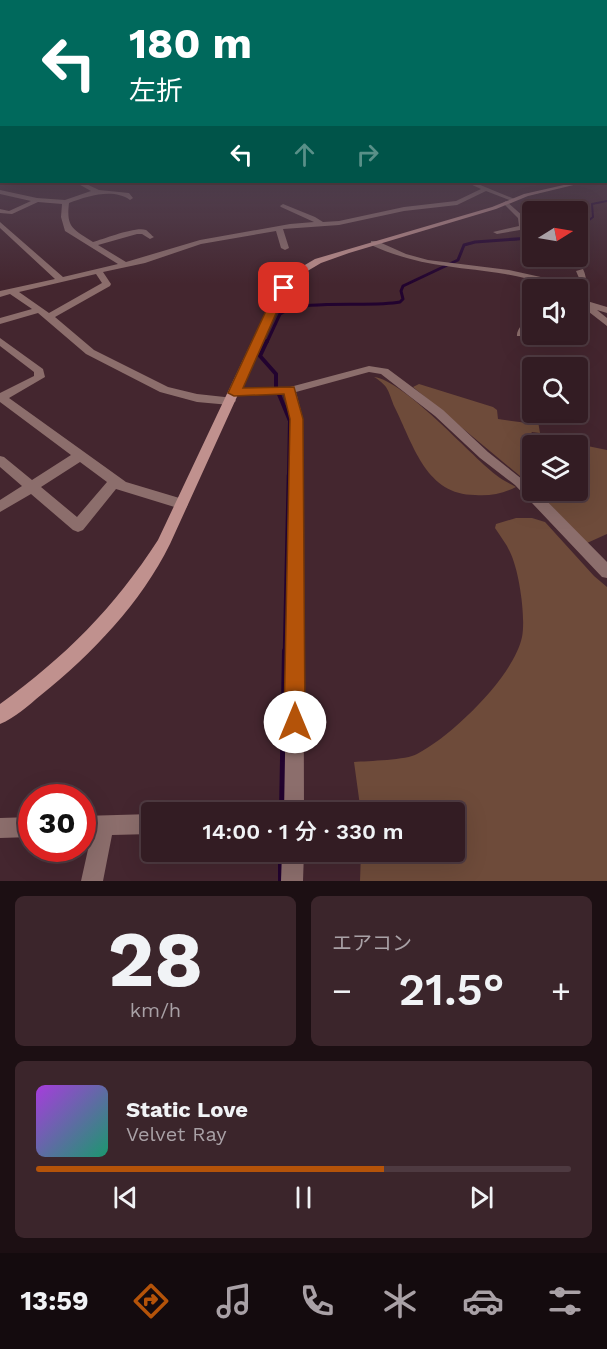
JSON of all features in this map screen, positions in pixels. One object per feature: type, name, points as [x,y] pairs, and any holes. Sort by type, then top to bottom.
[{"type":"street","points":[[35,201],[10,213],[0,224],[60,279]]},
{"type":"street","points":[[53,201],[66,202],[64,218],[68,229],[125,265]]},
{"type":"street","points":[[0,294],[125,265],[200,242],[279,228],[339,223],[404,209],[461,201]]},
{"type":"street","points":[[510,201],[522,222]]},
{"type":"street","points":[[0,715],[54,674],[88,644],[117,611],[153,561],[271,311],[283,290],[296,274],[318,261],[510,201]]},
{"type":"street","points":[[283,206],[314,218],[321,224]]},
{"type":"street","points":[[0,211],[10,213]]},
{"type":"street","points":[[497,232],[522,226]]},
{"type":"street","points":[[279,228],[285,248]]},
{"type":"street","points":[[93,244],[144,231],[150,237]]},
{"type":"street","points":[[374,243],[397,254],[438,266],[485,269],[525,279]]},
{"type":"street","points":[[50,317],[106,284],[98,271]]},
{"type":"street","points":[[580,271],[583,279]]},
{"type":"street","points":[[11,291],[36,310],[50,317],[90,352],[164,390],[197,398],[232,397],[290,390],[369,369],[384,371],[394,376],[439,413],[484,455],[520,482],[607,572]]},
{"type":"street","points":[[588,304],[607,310]]},
{"type":"street","points":[[588,307],[607,322]]},
{"type":"street","points":[[0,321],[36,310]]},
{"type":"street","points":[[0,341],[39,370],[39,378],[0,398],[122,486],[181,504]]},
{"type":"street","points":[[290,390],[297,419],[294,802]]},
{"type":"street","points":[[0,507],[79,456]]},
{"type":"street","points":[[0,460],[78,526],[115,481]]},
{"type":"street","points":[[96,825],[141,824]]},
{"type":"street","points":[[92,881],[104,825]]},
{"type":"street","points":[[0,828],[18,827]]},
{"type":"street","points":[[292,881],[293,862]]},
{"type":"shaded area","points":[[374,377],[387,381],[419,404],[484,465],[516,487],[501,493],[480,495],[459,493],[445,487],[424,466],[409,439],[388,391]]},
{"type":"shaded area","points":[[419,384],[493,407],[497,410],[498,419],[538,423],[540,433],[532,432],[530,435],[522,435],[522,478],[413,387]]},
{"type":"shaded area","points":[[588,446],[607,450],[607,534],[587,543],[547,501],[588,501]]},
{"type":"shaded area","points":[[516,518],[532,518],[545,522],[594,576],[607,587],[607,881],[360,881],[361,862],[465,862],[465,802],[359,802],[354,762],[405,758],[417,754],[447,734],[480,703],[507,669],[517,652],[522,637],[522,606],[513,560],[495,528],[496,524]]},
{"type":"waterway","points":[[588,221],[593,217],[592,204],[606,201]]},
{"type":"waterway","points":[[267,342],[280,314],[290,309],[303,306],[400,302],[403,299],[401,291],[403,286],[458,260],[464,245],[522,239]]},
{"type":"waterway","points":[[509,240],[522,239]]},
{"type":"waterway","points":[[267,341],[260,356],[276,374],[276,387],[290,421],[289,477]]},
{"type":"waterway","points":[[285,652],[289,475]]},
{"type":"waterway","points":[[282,802],[285,651]]},
{"type":"waterway","points":[[281,862],[281,881]]},
{"type":"route","points":[[284,288],[271,311],[234,393],[290,390],[297,419],[295,722]]}]
